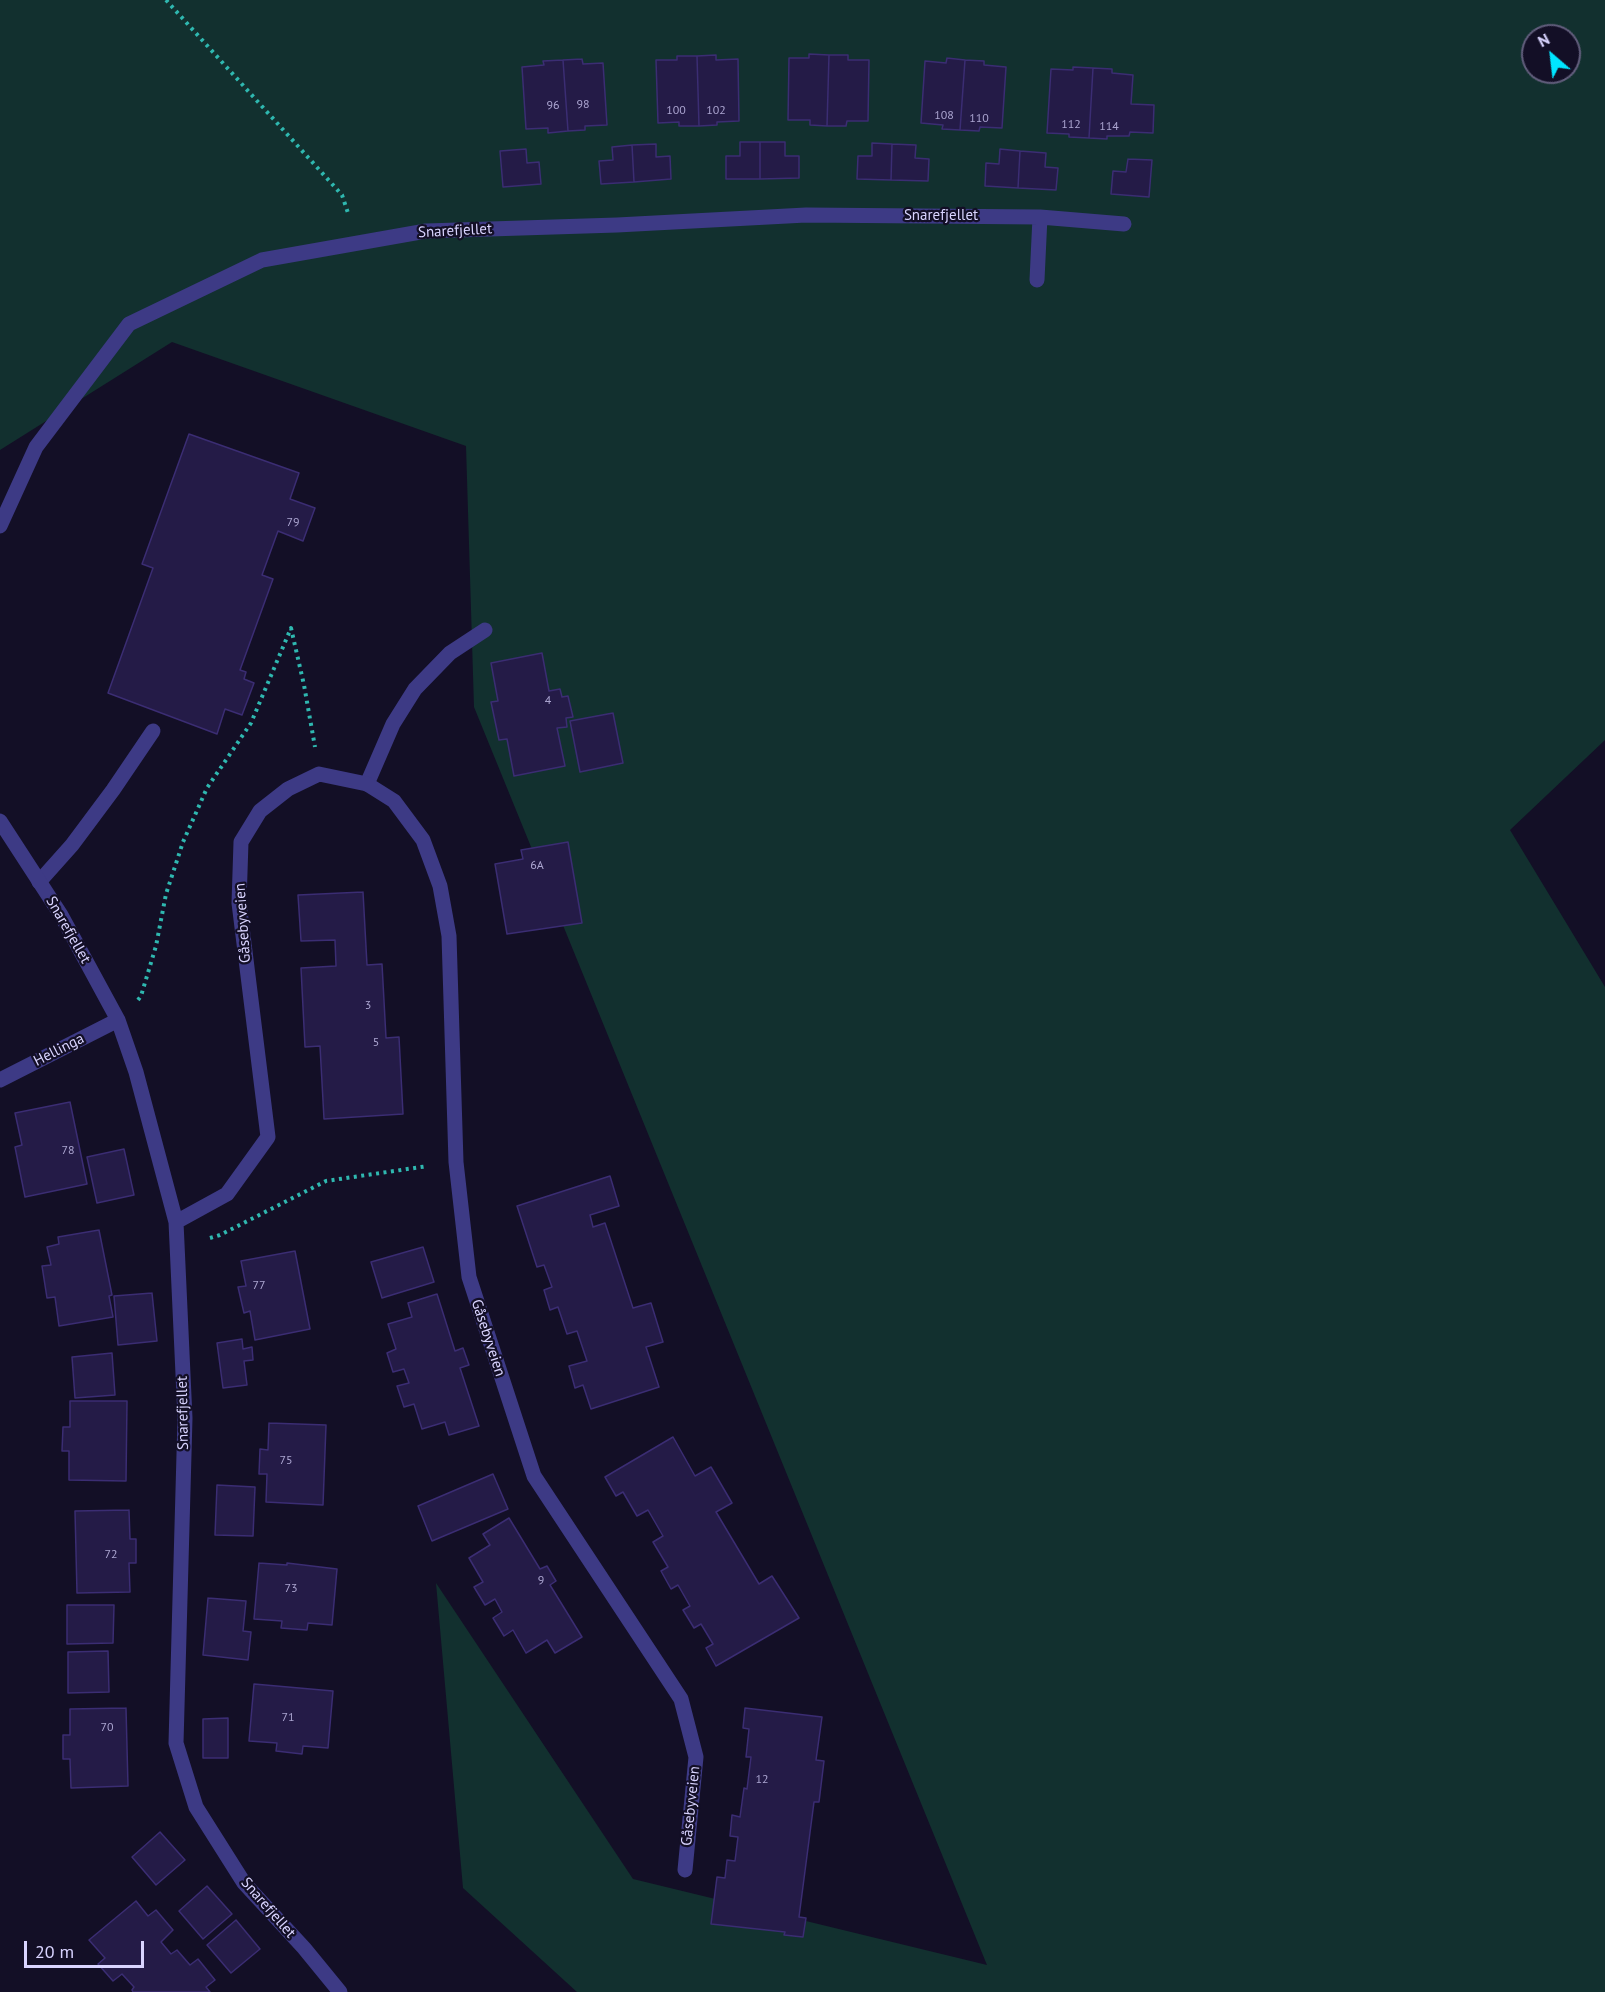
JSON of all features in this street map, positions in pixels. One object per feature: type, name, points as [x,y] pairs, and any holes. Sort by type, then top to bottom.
[{"type":"street","name":"Snarefjellet","points":[[0,526],[36,447],[129,324],[262,260],[426,231],[617,225],[806,215],[1040,217],[1124,224]]},
{"type":"street","points":[[1037,280],[1040,217]]},
{"type":"street","points":[[367,784],[393,723],[415,689],[450,653],[485,630]]},
{"type":"street","points":[[39,882],[107,799],[153,731]]},
{"type":"street","name":"Gåsebyveien","points":[[176,1222],[227,1194],[268,1137],[238,903],[241,842],[260,811],[288,789],[319,774],[367,784],[394,801],[423,840],[440,886],[449,936],[456,1162],[469,1277],[534,1476],[681,1699],[696,1756],[685,1870]]},
{"type":"street","name":"Snarefjellet","points":[[0,821],[61,915],[118,1020],[136,1072],[176,1222],[185,1418],[176,1743],[196,1807],[244,1883],[304,1948],[340,1992]]},
{"type":"street","name":"Hellinga","points":[[0,1080],[118,1020]]},
{"type":"path","points":[[166,0],[342,195],[358,242]]},
{"type":"path","points":[[118,1020],[141,996],[156,946],[166,894],[183,842],[207,788],[251,723],[291,628],[304,685],[319,774]]},
{"type":"path","points":[[177,1246],[219,1235],[326,1181],[456,1162]]},
{"type":"green space","points":[[0,0],[1605,0],[1605,740],[1510,830],[1605,987],[1605,1992],[577,1992],[463,1888],[436,1583],[633,1879],[987,1965],[474,707],[466,446],[172,342],[0,450]]},
{"type":"building","points":[[809,54],[829,55],[827,126],[810,125],[810,120],[788,120],[789,58],[809,58]]},
{"type":"building","points":[[716,55],[716,60],[738,59],[739,121],[699,126],[697,56]]},
{"type":"building","points":[[829,55],[848,55],[848,60],[869,60],[868,121],[847,121],[846,126],[827,126]]},
{"type":"building","points":[[677,56],[697,56],[699,126],[679,126],[679,122],[658,123],[656,60],[677,60]]},
{"type":"building","points":[[947,58],[965,60],[960,130],[942,129],[943,125],[921,123],[925,61],[946,63]]},
{"type":"building","points":[[582,59],[583,64],[603,63],[607,125],[585,126],[585,130],[568,131],[563,60]]},
{"type":"building","points":[[563,60],[568,131],[548,133],[548,128],[526,129],[522,67],[544,65],[543,61]]},
{"type":"building","points":[[965,60],[984,61],[984,65],[1006,67],[1002,128],[980,127],[979,131],[960,130]]},
{"type":"building","points":[[1073,67],[1093,68],[1089,138],[1047,133],[1051,69],[1073,70]]},
{"type":"building","points":[[1093,68],[1112,69],[1112,73],[1133,75],[1131,104],[1154,105],[1153,133],[1130,132],[1129,136],[1107,136],[1107,139],[1089,138]]},
{"type":"building","points":[[740,142],[760,142],[760,179],[726,179],[726,156],[740,156]]},
{"type":"building","points":[[760,142],[785,142],[785,156],[799,156],[799,178],[760,179]]},
{"type":"building","points":[[872,143],[892,144],[891,180],[857,179],[858,156],[872,156]]},
{"type":"building","points":[[656,144],[656,157],[670,156],[671,179],[634,182],[632,145]]},
{"type":"building","points":[[892,144],[916,145],[915,158],[929,159],[928,181],[891,180]]},
{"type":"building","points":[[632,145],[634,182],[601,184],[599,161],[613,160],[612,147]]},
{"type":"building","points":[[526,149],[527,163],[539,162],[541,184],[503,187],[500,151]]},
{"type":"building","points":[[1000,149],[1020,151],[1018,188],[985,186],[986,163],[999,164]]},
{"type":"building","points":[[1020,151],[1046,153],[1045,167],[1058,168],[1056,190],[1018,188]]},
{"type":"building","points":[[1128,159],[1152,160],[1149,197],[1111,194],[1113,171],[1126,172]]},
{"type":"building","points":[[189,434],[299,473],[290,499],[315,508],[303,541],[278,531],[262,575],[273,579],[240,670],[246,672],[244,679],[254,683],[242,715],[225,709],[217,734],[108,693],[153,568],[142,564]]},
{"type":"building","points":[[542,653],[549,691],[560,689],[562,697],[568,696],[573,717],[566,718],[567,727],[557,728],[565,766],[514,776],[507,739],[499,740],[491,702],[498,701],[491,663]]},
{"type":"building","points":[[613,713],[623,763],[580,772],[570,721]]},
{"type":"building","points":[[568,842],[582,923],[507,934],[495,864],[523,859],[521,850]]},
{"type":"building","points":[[363,892],[367,965],[382,964],[386,1038],[399,1037],[403,1114],[324,1119],[320,1046],[305,1047],[301,968],[336,966],[335,940],[301,941],[298,895]]},
{"type":"building","points":[[70,1102],[87,1184],[25,1197],[15,1147],[22,1145],[15,1113]]},
{"type":"building","points":[[124,1149],[134,1195],[97,1203],[87,1157]]},
{"type":"building","points":[[610,1176],[619,1206],[590,1215],[593,1227],[605,1223],[633,1308],[651,1303],[663,1342],[646,1347],[659,1387],[591,1409],[583,1385],[575,1388],[569,1366],[587,1361],[577,1331],[567,1334],[558,1307],[550,1310],[544,1290],[552,1287],[544,1265],[537,1267],[517,1206]]},
{"type":"building","points":[[99,1230],[112,1295],[109,1296],[113,1317],[59,1326],[55,1297],[47,1298],[42,1266],[51,1265],[47,1247],[59,1244],[58,1237]]},
{"type":"building","points":[[423,1247],[434,1282],[382,1298],[371,1262]]},
{"type":"building","points":[[295,1251],[310,1329],[255,1340],[250,1311],[244,1313],[238,1287],[246,1286],[241,1261]]},
{"type":"building","points":[[152,1293],[157,1341],[118,1345],[114,1296]]},
{"type":"building","points":[[437,1294],[455,1351],[463,1348],[469,1365],[460,1368],[479,1426],[449,1435],[445,1422],[422,1429],[414,1404],[404,1407],[397,1386],[409,1383],[404,1369],[393,1372],[387,1353],[396,1349],[388,1324],[412,1317],[408,1303]]},
{"type":"building","points":[[242,1339],[243,1349],[252,1347],[253,1360],[244,1361],[247,1385],[223,1388],[217,1343]]},
{"type":"building","points":[[112,1353],[115,1395],[75,1398],[72,1357]]},
{"type":"building","points":[[70,1401],[127,1401],[126,1481],[69,1480],[69,1451],[62,1451],[63,1427],[70,1427]]},
{"type":"building","points":[[269,1423],[326,1425],[323,1505],[266,1502],[267,1474],[259,1474],[260,1449],[268,1450]]},
{"type":"building","points":[[673,1437],[695,1476],[711,1467],[732,1503],[716,1512],[759,1584],[772,1576],[799,1618],[716,1666],[706,1648],[713,1644],[701,1624],[694,1628],[683,1610],[690,1606],[678,1585],[671,1589],[661,1571],[668,1567],[653,1542],[663,1536],[648,1510],[637,1516],[623,1492],[616,1496],[605,1477]]},
{"type":"building","points":[[493,1474],[508,1509],[432,1541],[418,1506]]},
{"type":"building","points":[[217,1485],[255,1487],[253,1536],[215,1535]]},
{"type":"building","points":[[129,1510],[130,1539],[136,1539],[136,1563],[129,1563],[130,1592],[77,1593],[75,1511]]},
{"type":"building","points":[[509,1518],[540,1569],[547,1566],[556,1581],[550,1585],[582,1637],[555,1653],[547,1640],[526,1653],[513,1630],[504,1636],[493,1618],[502,1612],[495,1599],[485,1605],[474,1587],[483,1582],[469,1558],[490,1545],[483,1534]]},
{"type":"building","points":[[259,1563],[287,1565],[287,1563],[337,1569],[332,1625],[308,1623],[307,1630],[281,1628],[282,1621],[254,1619]]},
{"type":"building","points":[[208,1598],[246,1601],[243,1631],[251,1632],[248,1660],[203,1655]]},
{"type":"building","points":[[67,1605],[114,1605],[113,1643],[67,1644]]},
{"type":"building","points":[[108,1651],[109,1692],[68,1693],[68,1652]]},
{"type":"building","points":[[254,1684],[333,1691],[328,1748],[303,1746],[302,1754],[276,1751],[277,1743],[249,1741]]},
{"type":"building","points":[[126,1708],[128,1786],[71,1788],[70,1759],[63,1759],[63,1735],[70,1735],[70,1709]]},
{"type":"building","points":[[745,1708],[822,1717],[816,1760],[824,1761],[819,1802],[814,1802],[799,1917],[806,1918],[803,1937],[784,1935],[785,1932],[711,1924],[717,1877],[725,1878],[727,1860],[735,1861],[738,1837],[730,1836],[732,1815],[740,1817],[744,1788],[747,1789],[751,1757],[746,1757],[749,1729],[743,1728]]},
{"type":"building","points":[[228,1718],[228,1758],[203,1758],[203,1719]]},
{"type":"building","points":[[160,1832],[185,1860],[156,1885],[132,1857]]},
{"type":"building","points":[[207,1886],[232,1914],[203,1939],[179,1911]]},
{"type":"building","points":[[136,1901],[148,1916],[156,1910],[173,1930],[161,1942],[171,1954],[177,1950],[190,1965],[198,1959],[215,1980],[206,1987],[210,1992],[133,1992],[134,1987],[122,1974],[113,1981],[98,1964],[105,1958],[89,1940]]},
{"type":"building","points":[[236,1920],[260,1949],[231,1973],[207,1945]]}]
